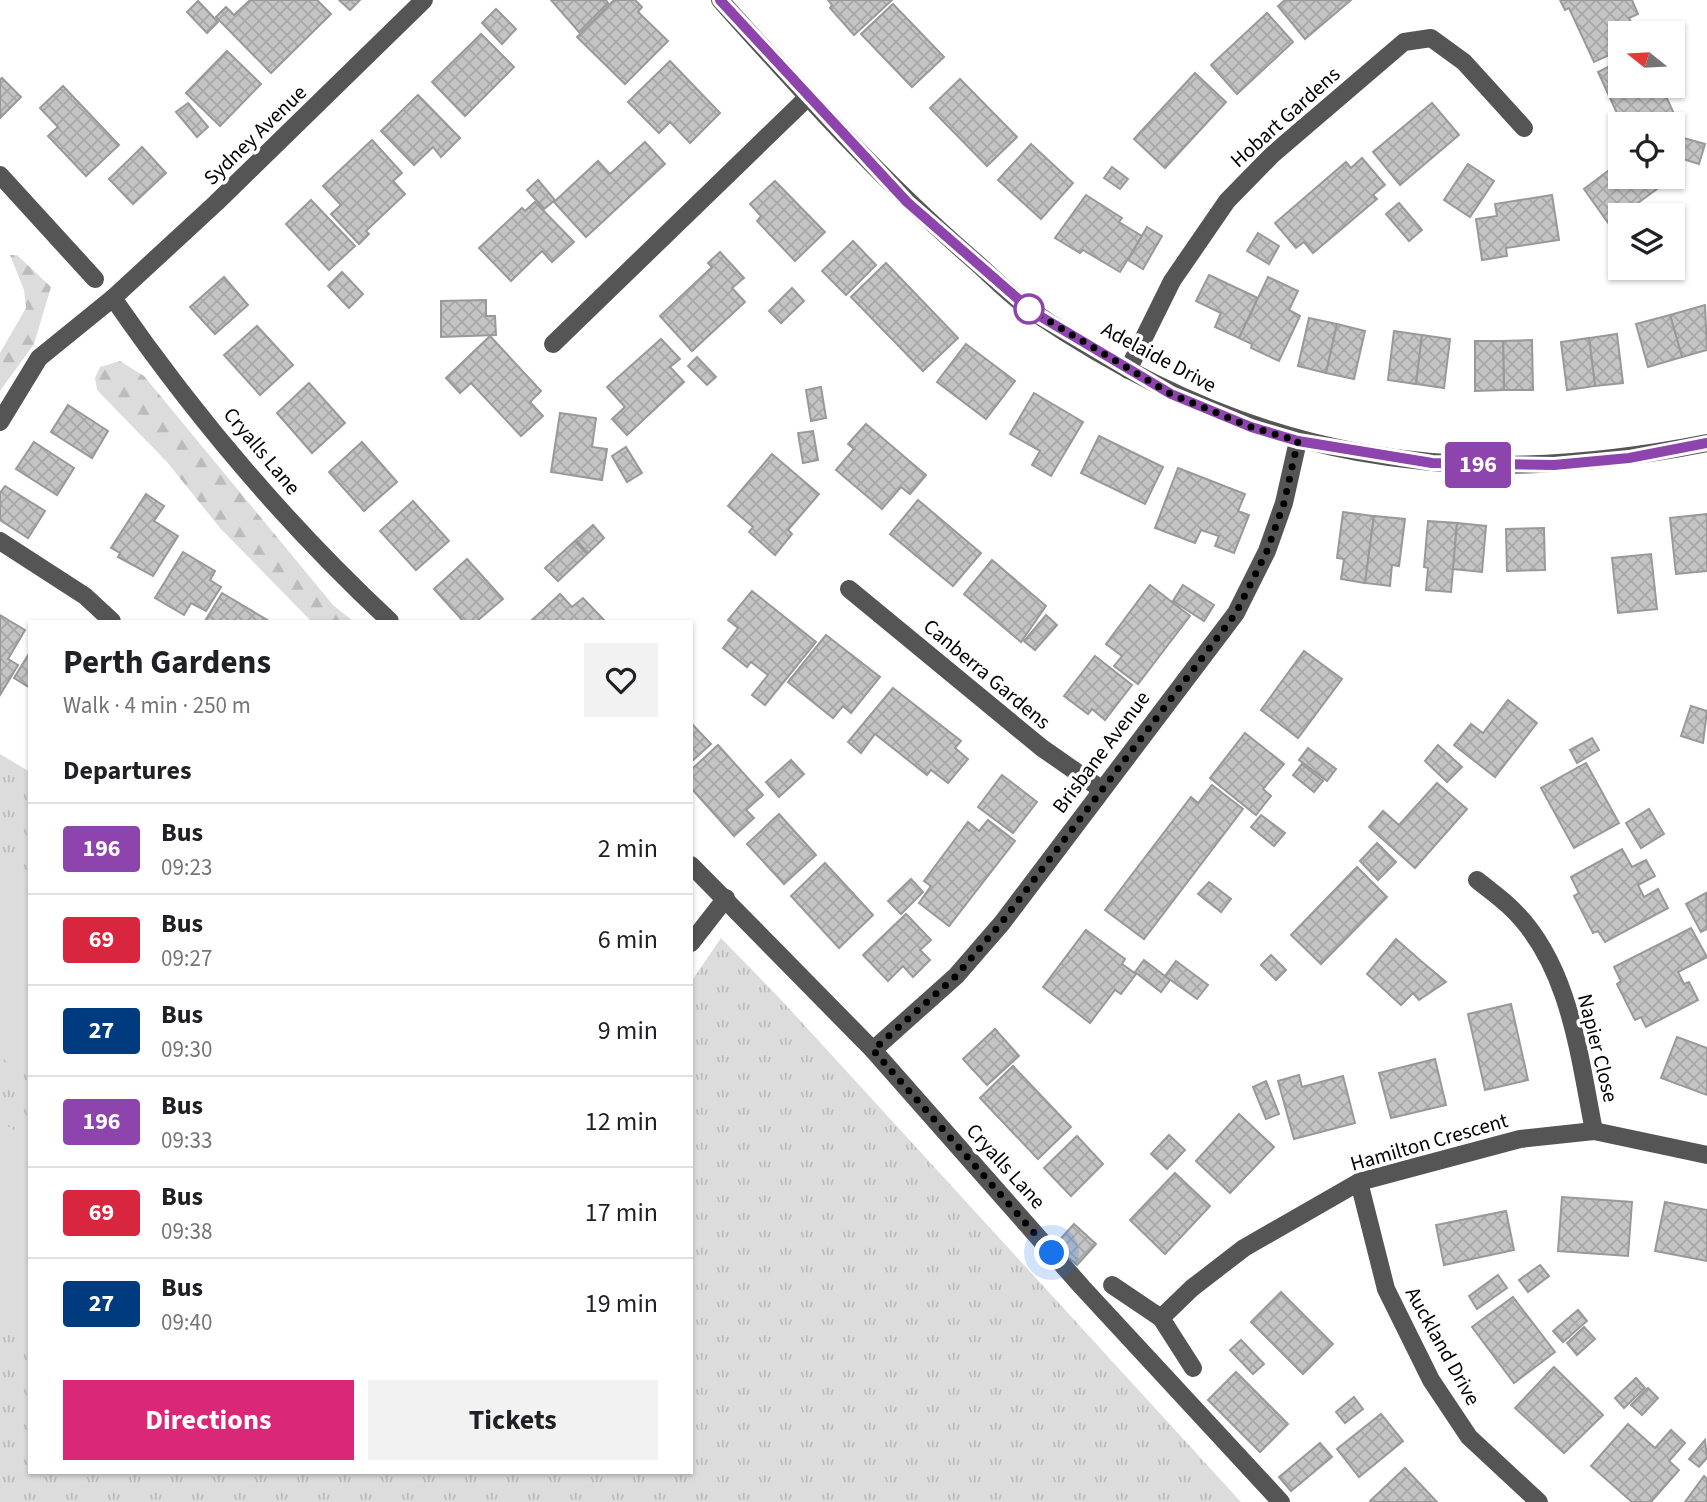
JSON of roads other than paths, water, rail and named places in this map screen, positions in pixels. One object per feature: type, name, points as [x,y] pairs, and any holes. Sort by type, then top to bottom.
[{"type":"street","name":"Sydney Avenue","points":[[0,422],[39,358],[113,298],[216,204],[424,0]]},
{"type":"street","name":"Adelaide Drive","points":[[720,0],[907,202],[1033,312],[1171,394],[1251,427],[1298,441],[1432,463],[1493,466],[1629,458],[1707,443]]},
{"type":"street","name":"Hobart Gardens","points":[[1128,370],[1172,281],[1227,201],[1272,155],[1404,42],[1431,38],[1464,62],[1524,128]]},
{"type":"street","points":[[553,344],[808,97]]},
{"type":"street","points":[[0,174],[95,279]]},
{"type":"street","name":"Cryalls Lane","points":[[113,298],[149,351],[324,560],[389,620]]},
{"type":"street","name":"Brisbane Avenue","points":[[873,1050],[956,976],[1002,922],[1236,613],[1267,551],[1284,503],[1298,441]]},
{"type":"street","points":[[0,541],[85,596],[111,620]]},
{"type":"street","name":"Canberra Gardens","points":[[849,589],[1041,748],[1101,789]]},
{"type":"street","name":"Cryalls Lane","points":[[693,867],[873,1050],[1082,1287],[1281,1502]]},
{"type":"street","name":"Napier Close","points":[[1477,880],[1512,908],[1547,956],[1570,1012],[1594,1131]]},
{"type":"street","points":[[693,940],[726,898]]},
{"type":"street","name":"Hamilton Crescent","points":[[1161,1318],[1192,1288],[1244,1248],[1359,1182],[1520,1139],[1594,1131],[1707,1154]]},
{"type":"street","name":"Auckland Drive","points":[[1359,1182],[1386,1289],[1431,1380],[1469,1437],[1539,1502]]},
{"type":"street","points":[[1112,1285],[1161,1318],[1193,1368]]}]
